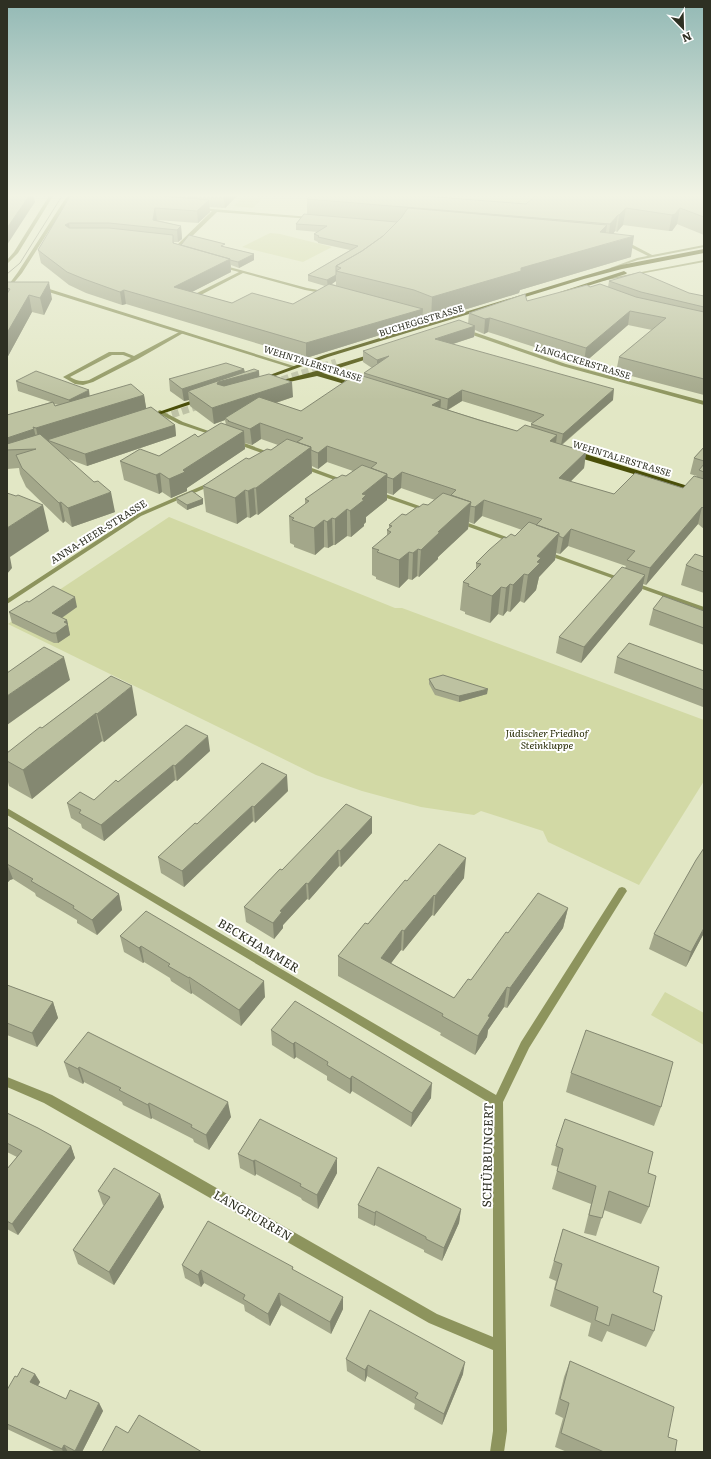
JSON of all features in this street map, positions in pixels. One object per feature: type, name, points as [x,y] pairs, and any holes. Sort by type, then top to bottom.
[{"type":"main road","points":[[248,383],[431,323],[608,270],[637,264]]},
{"type":"main road","name":"BUCHEGGSTRASSE","points":[[330,359],[566,286],[645,264]]},
{"type":"main road","points":[[559,293],[618,274],[662,264]]},
{"type":"main road","name":"BUCHEGGSTRASSE","points":[[440,329],[466,325]]},
{"type":"main road","name":"BUCHEGGSTRASSE","points":[[315,374],[379,351],[336,362]]},
{"type":"main road","name":"WEHNTALERSTRASSE","points":[[294,367],[364,388]]},
{"type":"main road","points":[[265,386],[315,374]]},
{"type":"main road","points":[[140,422],[205,401]]},
{"type":"main road","name":"WEHNTALERSTRASSE","points":[[566,451],[704,493]]},
{"type":"street","points":[[7,290],[10,283],[20,273],[26,264]]},
{"type":"street","points":[[608,270],[625,264]]},
{"type":"street","points":[[601,280],[692,264]]},
{"type":"street","points":[[215,265],[331,294]]},
{"type":"street","points":[[193,297],[242,272]]},
{"type":"street","points":[[10,283],[20,284]]},
{"type":"street","points":[[324,292],[333,286]]},
{"type":"street","name":"WEHNTALERSTRASSE","points":[[38,287],[294,367]]},
{"type":"street","points":[[579,287],[588,291]]},
{"type":"street","points":[[404,314],[431,323]]},
{"type":"street","name":"LANGACKERSTRASSE","points":[[456,326],[564,364],[704,403]]},
{"type":"street","points":[[136,358],[124,354],[111,353],[66,376],[75,382],[83,383],[91,381],[136,358],[183,332]]},
{"type":"street","points":[[163,414],[266,456],[282,459]]},
{"type":"street","points":[[296,464],[351,484]]},
{"type":"street","name":"ANNA-HEER-STRASSE","points":[[7,602],[139,514],[218,482]]},
{"type":"street","points":[[372,491],[436,514]]},
{"type":"street","points":[[451,519],[520,544]]},
{"type":"street","points":[[542,551],[704,609]]},
{"type":"street","name":"BECKHAMMER","points":[[7,811],[498,1102]]},
{"type":"street","name":"SCHÜRBUNGERT","points":[[497,1452],[500,1430],[498,1102],[525,1045],[622,891]]},
{"type":"street","name":"LANGFURREN","points":[[7,1082],[48,1099],[433,1319],[500,1346]]},
{"type":"green space","name":"Jüdischer Friedhof Steinkluppe","points":[[169,517],[395,608],[402,608],[704,720],[704,781],[639,885],[548,842],[543,831],[481,811],[474,815],[421,807],[362,791],[316,775],[8,624]]},
{"type":"green space","points":[[665,992],[704,1013],[704,1045],[651,1015]]},
{"type":"building","points":[[57,264],[220,264],[174,287],[232,303],[252,293],[293,304],[329,284],[423,309],[306,343],[124,290],[120,292],[67,272]]},
{"type":"building","points":[[327,264],[339,264],[336,266],[336,275],[327,280],[308,275]]},
{"type":"building","points":[[339,264],[535,264],[521,268],[521,271],[432,297],[414,290],[336,271],[341,268],[336,266]]},
{"type":"building","points":[[640,272],[689,293],[704,296],[704,307],[641,292],[609,281]]},
{"type":"building","points":[[7,282],[49,282],[40,298],[29,295],[7,333],[7,294],[10,289],[7,288]]},
{"type":"building","points":[[600,284],[636,297],[704,312],[704,379],[619,357],[666,318],[630,311],[586,348],[490,318],[485,319],[469,313],[525,294],[527,301],[587,285],[590,287]]},
{"type":"building","points":[[459,320],[475,326],[435,339],[614,389],[563,434],[531,424],[544,415],[535,412],[462,390],[448,399],[364,373],[389,356],[377,360],[363,351]]},
{"type":"building","points":[[226,363],[244,369],[182,389],[169,379]]},
{"type":"building","points":[[254,369],[259,371],[218,382],[217,384],[224,386],[269,374],[292,382],[212,408],[188,391]]},
{"type":"building","points":[[36,371],[89,390],[69,400],[16,381]]},
{"type":"building","points":[[356,374],[441,400],[432,405],[479,420],[517,431],[525,425],[557,435],[550,441],[586,452],[559,478],[614,494],[635,473],[683,488],[694,476],[704,479],[704,509],[702,507],[650,568],[627,560],[635,551],[571,529],[563,538],[559,536],[559,533],[536,525],[542,519],[484,500],[475,507],[470,506],[471,502],[451,495],[456,490],[402,472],[393,479],[387,477],[387,474],[371,468],[377,463],[327,446],[318,453],[311,450],[311,447],[297,442],[303,438],[260,423],[250,429],[228,421],[225,418],[259,397],[301,411]]},
{"type":"building","points":[[131,384],[144,395],[36,428],[33,427],[34,429],[7,438],[7,415],[53,402],[55,406]]},
{"type":"building","points":[[151,407],[175,425],[85,454],[47,440]]},
{"type":"building","points":[[221,423],[244,431],[183,470],[185,472],[169,479],[160,473],[156,475],[120,461],[140,449],[159,456],[195,434],[198,437]]},
{"type":"building","points":[[40,434],[94,482],[98,481],[111,492],[68,508],[61,502],[59,503],[22,468],[16,455],[36,449],[7,450],[7,444]]},
{"type":"building","points":[[287,439],[311,447],[256,488],[248,491],[245,490],[235,498],[203,486],[246,458],[249,459],[267,449],[271,450]]},
{"type":"building","points":[[704,447],[704,461],[694,458]]},
{"type":"building","points":[[704,464],[704,472],[699,470]]},
{"type":"building","points":[[362,465],[387,474],[362,494],[366,495],[362,499],[364,500],[350,511],[347,509],[335,519],[332,518],[327,522],[324,520],[314,528],[292,520],[294,518],[289,516],[309,501],[305,499],[335,478],[342,475],[346,476]]},
{"type":"building","points":[[192,491],[203,499],[187,505],[176,498]]},
{"type":"building","points":[[7,493],[16,496],[18,495],[43,505],[7,528]]},
{"type":"building","points":[[443,493],[471,502],[438,532],[440,532],[421,550],[418,549],[413,553],[409,552],[399,560],[377,552],[379,550],[372,548],[391,532],[387,530],[392,526],[389,525],[402,514],[406,515],[423,504],[428,505]]},
{"type":"building","points":[[529,522],[559,533],[537,556],[541,558],[537,562],[540,563],[528,575],[524,574],[513,585],[510,584],[506,588],[501,587],[492,596],[468,586],[469,584],[463,582],[481,564],[476,563],[489,550],[504,537],[506,538],[511,534],[515,536]]},
{"type":"building","points":[[695,554],[704,557],[704,572],[686,565]]},
{"type":"building","points":[[622,567],[645,575],[584,647],[559,637]]},
{"type":"building","points":[[53,586],[75,597],[52,613],[67,620],[64,622],[68,624],[56,633],[52,633],[9,612],[27,601],[29,602]]},
{"type":"building","points":[[663,596],[704,611],[704,628],[653,609]]},
{"type":"building","points":[[629,643],[704,671],[704,690],[617,657]]},
{"type":"building","points":[[44,647],[64,657],[7,696],[7,673]]},
{"type":"building","points":[[443,675],[488,689],[459,696],[435,689],[429,679]]},
{"type":"building","points":[[111,676],[132,686],[23,770],[7,761],[7,753],[40,727],[42,728]]},
{"type":"building","points":[[186,725],[208,736],[175,766],[173,765],[101,825],[79,813],[81,810],[67,803],[80,792],[94,800],[116,780],[118,782]]},
{"type":"building","points":[[262,763],[287,775],[254,807],[252,806],[182,871],[158,857],[195,823],[197,824]]},
{"type":"building","points":[[346,804],[372,817],[340,851],[338,850],[308,884],[306,883],[280,911],[282,912],[273,923],[244,907],[280,869],[282,870]]},
{"type":"building","points":[[7,827],[119,894],[92,920],[73,908],[74,906],[31,881],[33,879],[7,864]]},
{"type":"building","points":[[439,844],[466,858],[404,931],[402,930],[381,958],[454,998],[468,979],[471,980],[506,932],[508,933],[538,893],[568,908],[510,988],[507,987],[488,1016],[490,1017],[478,1036],[442,1016],[443,1014],[338,956],[365,923],[368,924],[405,880],[407,881]]},
{"type":"building","points":[[704,848],[704,928],[691,952],[654,934]]},
{"type":"building","points":[[146,911],[264,981],[239,1010],[189,977],[168,966],[170,964],[141,946],[139,948],[120,936]]},
{"type":"building","points":[[7,985],[53,1002],[32,1033],[7,1023]]},
{"type":"building","points":[[295,1001],[432,1083],[412,1113],[352,1076],[350,1079],[327,1065],[328,1062],[295,1042],[293,1044],[271,1030]]},
{"type":"building","points":[[586,1030],[673,1062],[661,1107],[571,1073]]},
{"type":"building","points":[[88,1032],[228,1102],[206,1135],[191,1127],[192,1125],[149,1103],[148,1105],[119,1090],[121,1088],[79,1067],[78,1069],[64,1062]]},
{"type":"building","points":[[7,1113],[71,1146],[12,1224],[7,1221],[7,1169],[22,1151],[7,1143]]},
{"type":"building","points":[[260,1119],[337,1158],[317,1195],[300,1186],[301,1184],[255,1160],[253,1161],[238,1154]]},
{"type":"building","points":[[565,1119],[653,1152],[648,1173],[656,1176],[649,1207],[609,1191],[602,1218],[589,1215],[596,1186],[557,1171],[563,1149],[556,1146]]},
{"type":"building","points":[[378,1167],[461,1209],[444,1248],[376,1211],[375,1213],[358,1205]]},
{"type":"building","points":[[114,1168],[160,1194],[109,1272],[73,1250],[110,1197],[98,1191]]},
{"type":"building","points":[[208,1221],[293,1267],[292,1269],[343,1297],[330,1322],[279,1293],[268,1314],[243,1299],[245,1295],[201,1270],[198,1275],[182,1265]]},
{"type":"building","points":[[563,1229],[659,1267],[653,1292],[662,1296],[654,1331],[612,1314],[609,1326],[595,1320],[598,1307],[555,1289],[562,1264],[554,1261]]},
{"type":"building","points":[[370,1310],[465,1362],[444,1414],[415,1398],[418,1393],[368,1365],[365,1370],[346,1359]]},
{"type":"building","points":[[570,1361],[674,1407],[668,1437],[677,1440],[675,1452],[604,1452],[561,1433],[569,1403],[560,1399]]},
{"type":"building","points":[[22,1368],[35,1374],[30,1382],[66,1399],[70,1390],[99,1403],[75,1451],[64,1445],[62,1449],[7,1424],[7,1390],[15,1376],[17,1377]]},
{"type":"building","points":[[139,1415],[202,1452],[102,1452],[116,1426],[128,1433]]},
{"type":"tunnel","points":[[272,383],[336,362]]},
{"type":"tunnel","points":[[152,421],[205,404]]},
{"type":"tram line","points":[[7,274],[19,264]]}]
